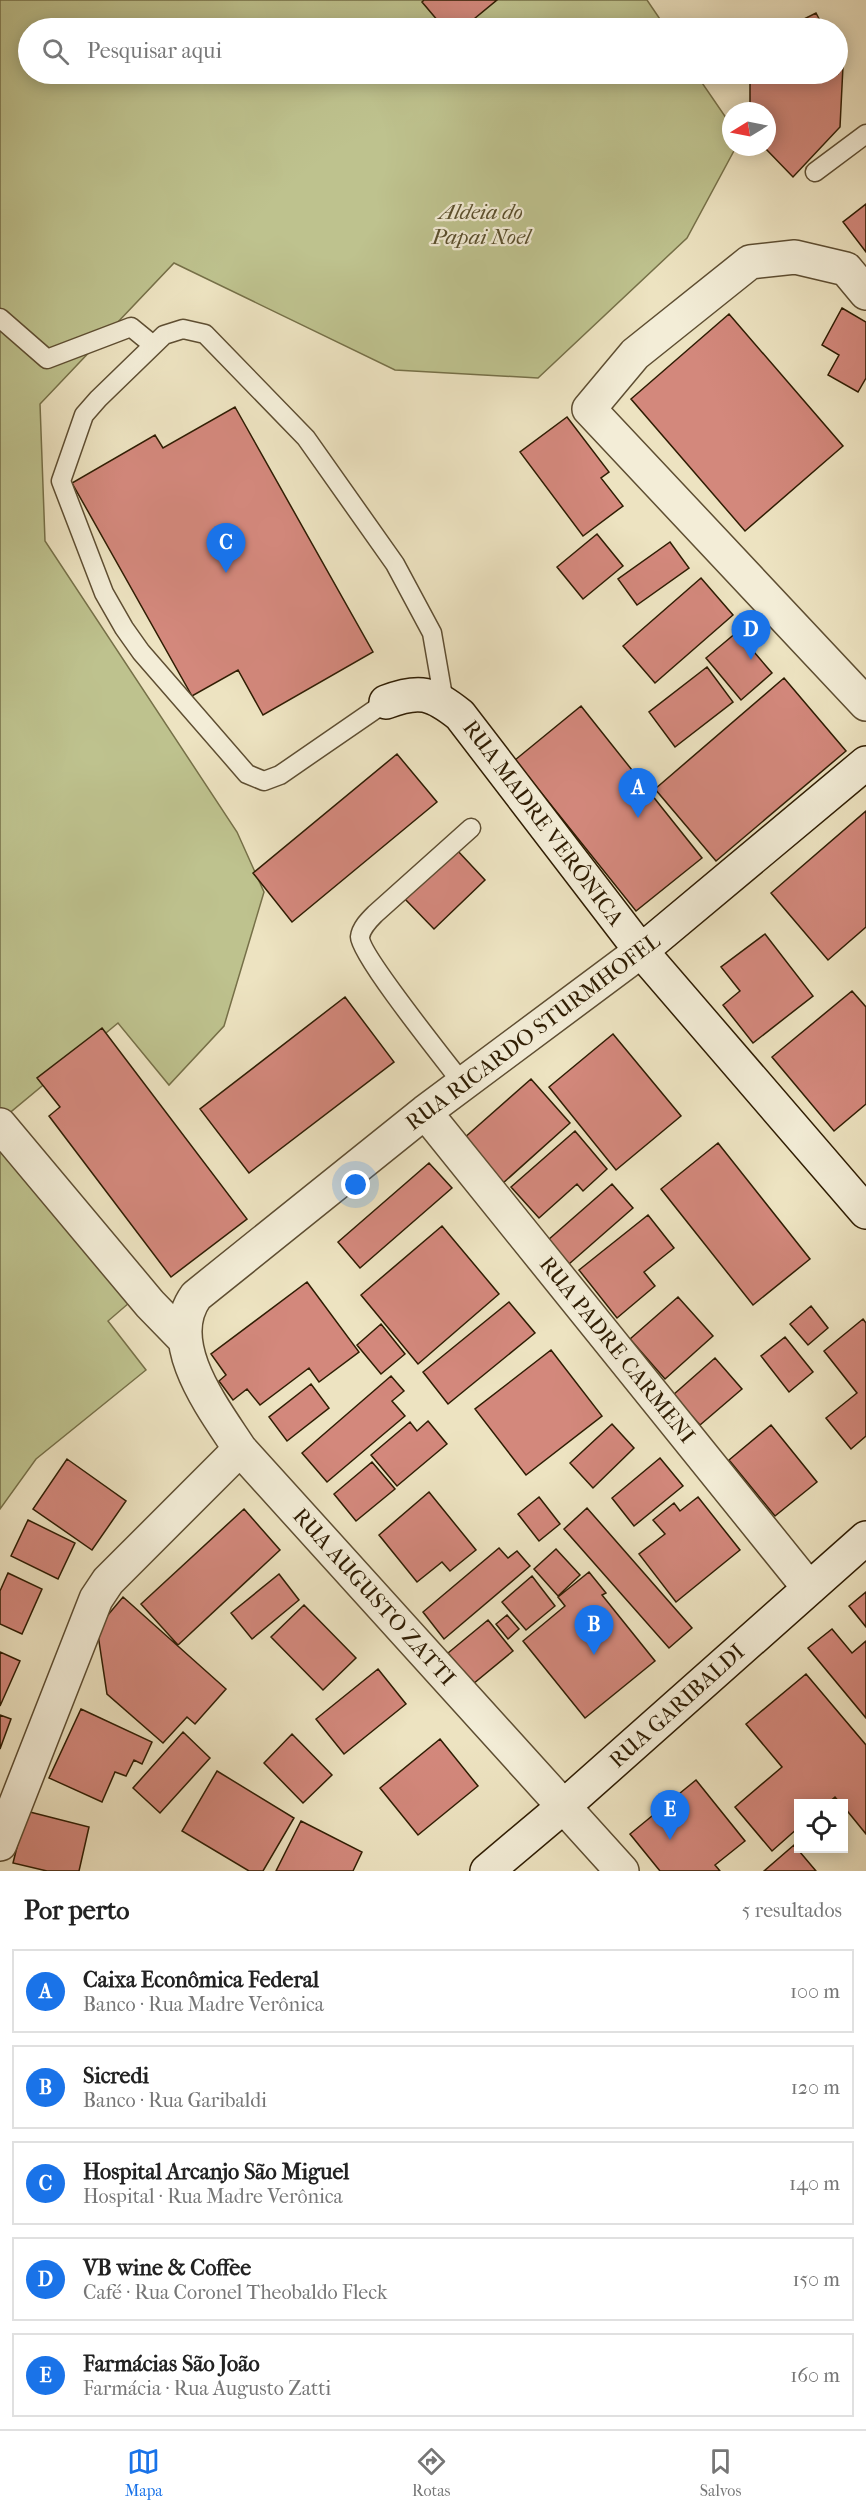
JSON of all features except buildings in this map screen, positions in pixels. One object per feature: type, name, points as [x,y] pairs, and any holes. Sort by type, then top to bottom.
[{"type":"street","points":[[866,293],[846,268],[795,257],[750,262],[635,354],[589,409],[866,704]]},
{"type":"street","name":"RUA MADRE VERÔNICA","points":[[386,702],[415,693],[428,695],[444,702],[460,715],[641,951],[866,1212]]},
{"type":"street","name":"RUA RICARDO STURMHOFEL","points":[[196,1296],[425,1112],[641,951],[866,763]]},
{"type":"street","name":"RUA PADRE CARMENI","points":[[425,1112],[809,1588]]},
{"type":"street","points":[[0,1125],[150,1304],[185,1340]]},
{"type":"street","name":"RUA AUGUSTO ZATTI","points":[[196,1296],[187,1309],[184,1323],[185,1340],[201,1389],[240,1449],[622,1871]]},
{"type":"street","points":[[0,1844],[96,1599],[108,1581],[240,1449]]},
{"type":"street","name":"RUA GARIBALDI","points":[[487,1871],[563,1808],[866,1538]]},
{"type":"lane","points":[[815,172],[866,134]]},
{"type":"lane","points":[[0,318],[47,359],[131,327],[153,345]]},
{"type":"lane","points":[[386,702],[280,775],[264,781],[248,774],[141,652],[124,628],[104,593],[61,481],[84,415],[164,335],[183,329],[205,334],[306,438],[395,564],[432,633],[444,702]]},
{"type":"lane","points":[[463,1084],[364,950],[360,937],[364,926],[375,914],[471,828]]},
{"type":"green space","name":"Aldeia do Papai Noel","points":[[0,0],[647,0],[659,18],[18,18],[18,84],[703,84],[722,112],[722,156],[731,156],[687,238],[538,378],[395,370],[174,263],[40,404],[45,541],[237,832],[264,892],[224,1026],[169,1085],[118,1023],[6,1116],[136,1297],[108,1321],[146,1370],[36,1459],[0,1509]]},
{"type":"place","name":"Hospital Arcanjo São Miguel","points":[[226,573]]},
{"type":"place","name":"VB wine & Coffee","points":[[751,660]]},
{"type":"place","name":"Caixa Econômica Federal","points":[[638,818]]},
{"type":"place","name":"Sicredi","points":[[594,1655]]},
{"type":"place","name":"Farmácias São João","points":[[670,1840]]}]
